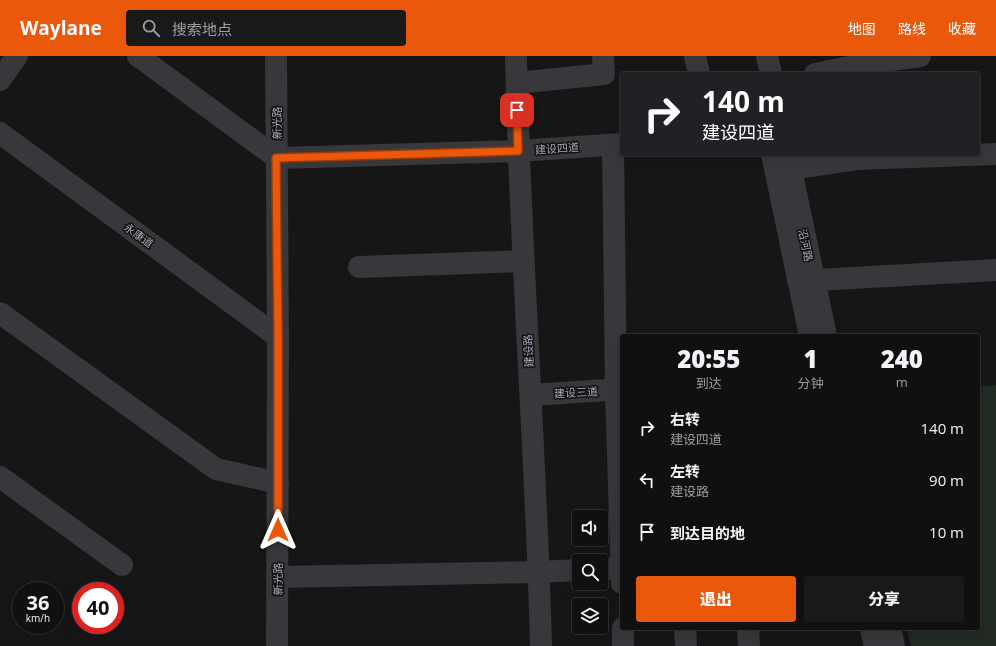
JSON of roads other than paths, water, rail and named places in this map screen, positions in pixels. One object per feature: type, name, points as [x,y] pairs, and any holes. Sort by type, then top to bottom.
[{"type":"street","points":[[0,80],[17,56]]},
{"type":"street","points":[[138,56],[276,158]]},
{"type":"street","name":"新光路","points":[[276,56],[278,337],[277,646]]},
{"type":"street","name":"建设路","points":[[516,56],[518,151],[539,572],[541,646]]},
{"type":"street","points":[[516,83],[604,74],[603,56]]},
{"type":"street","points":[[695,56],[699,72]]},
{"type":"street","points":[[752,56],[756,72]]},
{"type":"street","points":[[767,56],[771,72]]},
{"type":"street","points":[[826,72],[869,63],[920,56]]},
{"type":"street","name":"永康道","points":[[0,133],[278,337]]},
{"type":"street","points":[[617,144],[620,449]]},
{"type":"street","name":"建设四道","points":[[276,158],[518,151],[617,144]]},
{"type":"street","points":[[980,155],[996,154]]},
{"type":"street","name":"沿河路","points":[[773,156],[806,281]]},
{"type":"street","points":[[789,161],[940,156]]},
{"type":"street","name":"沿河路","points":[[789,161],[814,334]]},
{"type":"street","points":[[358,267],[524,261]]},
{"type":"street","points":[[806,281],[996,270]]},
{"type":"street","points":[[0,313],[216,469],[278,483]]},
{"type":"street","name":"建设三道","points":[[530,395],[619,390]]},
{"type":"street","points":[[0,477],[122,565]]},
{"type":"street","points":[[608,569],[620,568]]},
{"type":"street","points":[[278,576],[572,570]]},
{"type":"street","points":[[623,630],[623,646]]},
{"type":"street","points":[[685,630],[686,646]]},
{"type":"street","points":[[748,630],[749,646]]},
{"type":"street","points":[[871,630],[875,646]]},
{"type":"street","points":[[890,630],[894,646]]}]
